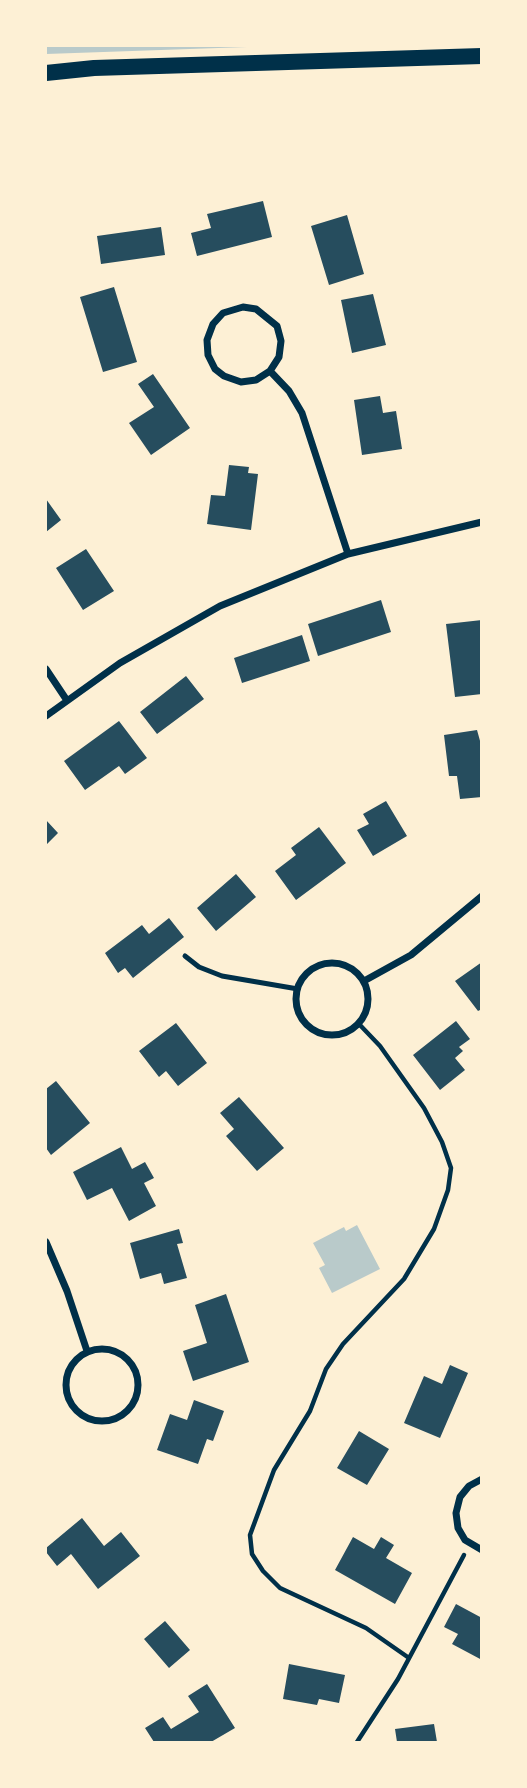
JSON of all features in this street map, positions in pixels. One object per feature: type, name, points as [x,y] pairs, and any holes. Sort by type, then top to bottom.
[{"type":"main road","points":[[46,73],[94,68],[481,56]]},
{"type":"street","points":[[243,307],[256,309],[277,326],[281,341],[279,357],[270,371],[257,380],[241,382],[224,376],[215,369],[208,355],[207,340],[213,324],[223,313],[243,307]]},
{"type":"street","points":[[270,371],[289,391],[302,413],[348,554]]},
{"type":"street","points":[[46,716],[66,699],[132,656],[220,606],[348,554],[481,522]]},
{"type":"street","points":[[46,669],[66,699]]},
{"type":"street","points":[[363,981],[411,955],[481,896]]},
{"type":"street","points":[[338,963],[353,969],[363,981],[369,1000],[366,1013],[359,1024],[348,1032],[334,1036],[318,1033],[304,1023],[297,1010],[298,989],[302,979],[312,968],[338,963]]},
{"type":"street","points":[[46,1242],[67,1291],[87,1351]]},
{"type":"street","points":[[109,1349],[123,1355],[133,1366],[138,1390],[134,1402],[117,1418],[92,1419],[80,1413],[66,1395],[68,1371],[75,1359],[87,1351],[109,1349]]},
{"type":"street","points":[[481,1479],[468,1486],[460,1497],[456,1513],[458,1528],[471,1545],[481,1550]]},
{"type":"lane","points":[[185,956],[199,967],[222,976],[298,989]]},
{"type":"path","points":[[359,1024],[380,1046],[436,1130],[451,1168],[448,1191],[434,1229],[404,1279],[343,1343],[326,1368],[310,1411],[274,1470],[250,1535],[252,1554],[263,1571],[280,1588],[366,1628],[409,1658]]},
{"type":"path","points":[[357,1742],[409,1658],[471,1545]]},
{"type":"shaded area","points":[[46,46],[276,46],[46,54]]},
{"type":"shaded area","points":[[357,1225],[380,1269],[332,1293],[319,1268],[325,1265],[313,1243],[344,1227],[346,1231]]},
{"type":"building","points":[[263,201],[272,237],[197,256],[191,233],[211,228],[207,214]]},
{"type":"building","points":[[347,215],[364,274],[329,285],[311,226]]},
{"type":"building","points":[[161,227],[165,255],[101,264],[97,236]]},
{"type":"building","points":[[114,287],[137,362],[103,372],[80,297]]},
{"type":"building","points":[[373,294],[386,345],[352,353],[341,300]]},
{"type":"building","points":[[153,374],[190,428],[151,455],[129,423],[154,407],[138,384]]},
{"type":"building","points":[[380,396],[383,413],[396,411],[402,449],[362,455],[354,400]]},
{"type":"building","points":[[229,465],[249,467],[248,473],[258,474],[251,530],[207,524],[211,495],[225,496]]},
{"type":"building","points":[[46,499],[61,520],[46,532]]},
{"type":"building","points":[[86,549],[114,591],[83,610],[56,568]]},
{"type":"building","points":[[381,600],[391,632],[318,656],[308,624]]},
{"type":"building","points":[[482,620],[482,694],[455,697],[446,624]]},
{"type":"building","points":[[302,635],[310,661],[242,683],[234,658]]},
{"type":"building","points":[[186,676],[204,699],[157,734],[140,712]]},
{"type":"building","points":[[119,721],[147,758],[125,774],[119,766],[85,790],[64,761]]},
{"type":"building","points":[[477,730],[482,748],[482,797],[460,799],[457,776],[449,776],[444,735]]},
{"type":"building","points":[[386,801],[407,836],[373,856],[357,830],[369,824],[363,814]]},
{"type":"building","points":[[46,820],[58,833],[46,845]]},
{"type":"building","points":[[319,827],[346,863],[296,900],[275,871],[296,855],[291,848]]},
{"type":"building","points":[[236,874],[256,897],[216,931],[197,908]]},
{"type":"building","points":[[169,918],[184,937],[133,978],[125,968],[118,973],[105,953],[142,925],[149,934]]},
{"type":"building","points":[[482,962],[482,1009],[478,1011],[455,981]]},
{"type":"building","points":[[456,1021],[470,1039],[459,1047],[463,1051],[455,1058],[465,1070],[440,1090],[413,1055]]},
{"type":"building","points":[[176,1023],[207,1063],[178,1086],[166,1071],[159,1077],[139,1051]]},
{"type":"building","points":[[56,1081],[90,1123],[51,1155],[46,1148],[46,1089]]},
{"type":"building","points":[[239,1097],[284,1148],[257,1171],[226,1136],[234,1129],[220,1113]]},
{"type":"building","points":[[121,1147],[132,1169],[145,1162],[154,1178],[144,1183],[156,1206],[129,1221],[112,1188],[87,1200],[73,1172]]},
{"type":"building","points":[[179,1229],[183,1243],[177,1244],[187,1278],[164,1284],[161,1273],[140,1279],[130,1243]]},
{"type":"building","points":[[226,1294],[249,1362],[193,1381],[183,1351],[207,1343],[195,1305]]},
{"type":"building","points":[[450,1365],[468,1373],[440,1438],[404,1423],[424,1376],[442,1384]]},
{"type":"building","points":[[194,1400],[224,1411],[213,1441],[207,1439],[198,1464],[157,1450],[170,1414],[187,1420]]},
{"type":"building","points":[[359,1431],[389,1449],[367,1485],[337,1468]]},
{"type":"building","points":[[82,1518],[104,1546],[121,1532],[140,1556],[98,1589],[71,1554],[57,1566],[46,1552],[46,1548]]},
{"type":"building","points":[[353,1537],[374,1549],[381,1537],[394,1545],[386,1558],[412,1573],[395,1604],[335,1570]]},
{"type":"building","points":[[456,1604],[482,1618],[482,1660],[452,1644],[458,1634],[444,1627]]},
{"type":"building","points":[[165,1621],[190,1650],[169,1668],[144,1639]]},
{"type":"building","points":[[289,1664],[345,1675],[339,1703],[319,1699],[317,1705],[283,1699]]},
{"type":"building","points":[[207,1684],[235,1728],[211,1742],[154,1742],[145,1728],[163,1717],[171,1729],[199,1712],[188,1696]]},
{"type":"building","points":[[434,1724],[437,1742],[397,1742],[395,1729]]}]
